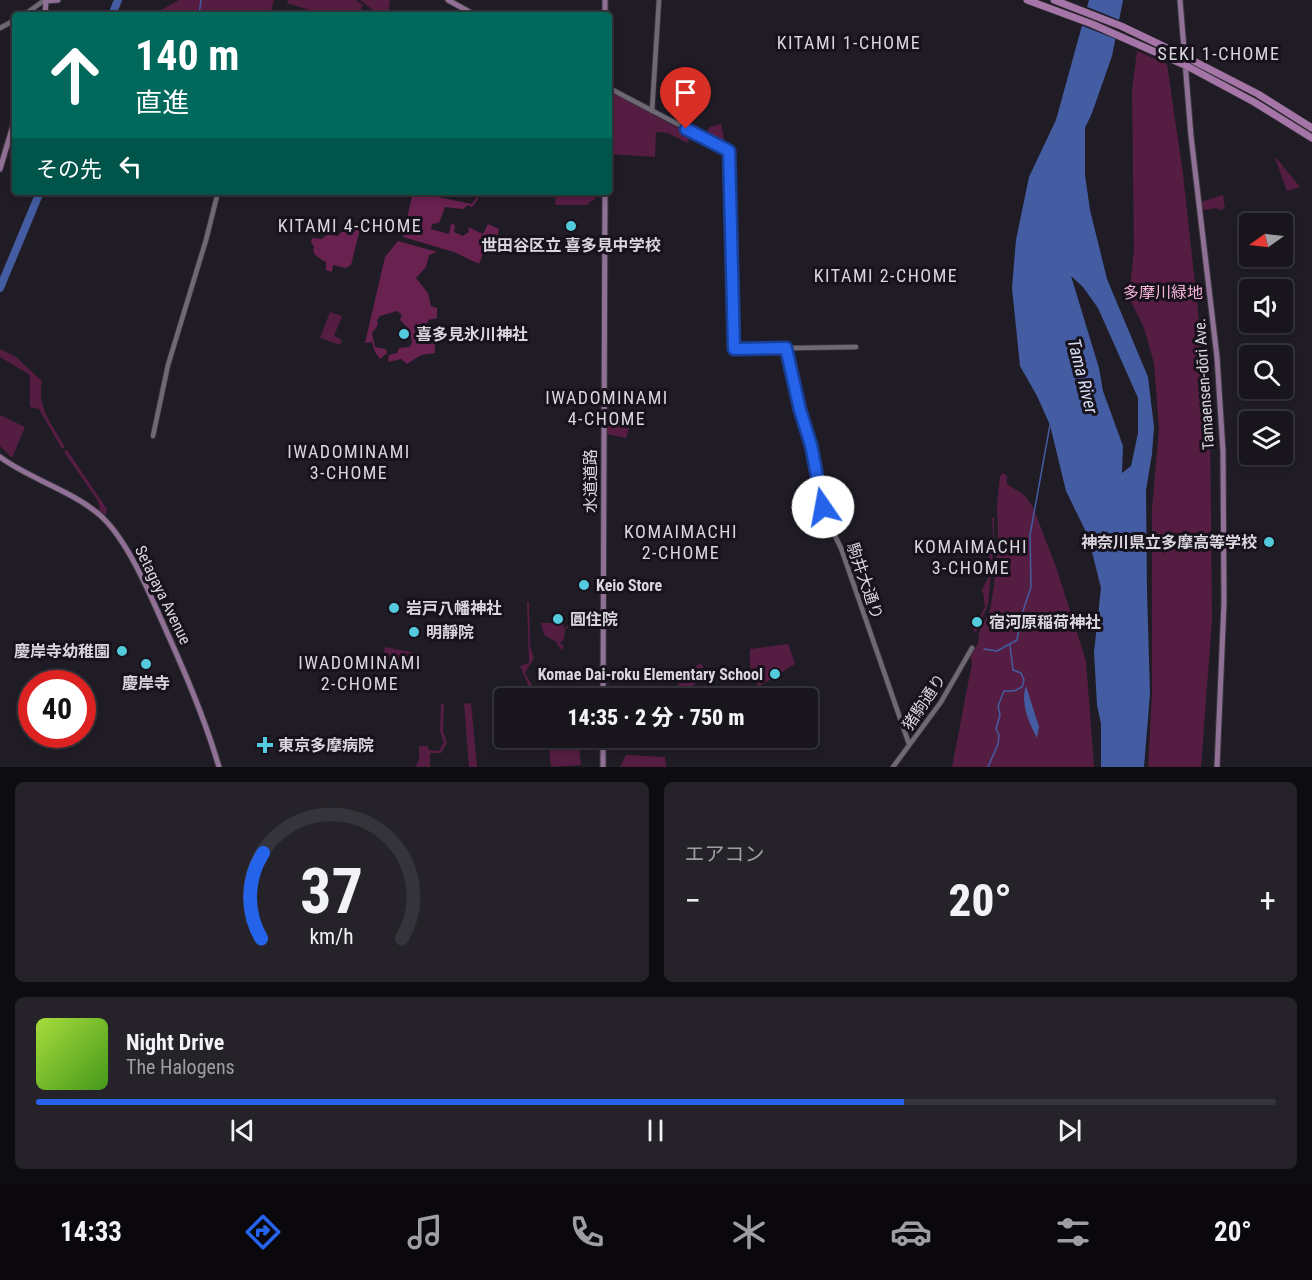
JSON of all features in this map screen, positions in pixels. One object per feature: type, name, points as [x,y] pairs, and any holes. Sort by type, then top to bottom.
[{"type":"highway","points":[[1027,0],[1092,24],[1187,66],[1254,102],[1312,138]]},
{"type":"highway","points":[[1054,0],[1121,26],[1215,71],[1258,94],[1312,128]]},
{"type":"main road","points":[[46,1],[58,0]]},
{"type":"main road","points":[[448,0],[470,12]]},
{"type":"main road","name":"Tamaensen-dōri Ave.","points":[[1180,0],[1188,114],[1214,329],[1224,451],[1224,603],[1217,767]]},
{"type":"main road","points":[[0,169],[12,129]]},
{"type":"main road","name":"水道道路","points":[[603,688],[605,195]]},
{"type":"main road","name":"Setagaya Avenue","points":[[0,457],[80,501],[102,518],[131,557],[150,594],[198,703],[219,767]]},
{"type":"main road","points":[[603,748],[603,767]]},
{"type":"street","points":[[652,111],[659,0]]},
{"type":"street","points":[[28,12],[46,1]]},
{"type":"street","points":[[612,90],[729,151],[734,349],[856,347]]},
{"type":"street","points":[[153,436],[168,365],[217,195]]},
{"type":"street","name":"駒井大通り","points":[[786,348],[790,371],[811,445],[823,507],[828,522],[838,538],[909,744]]},
{"type":"street","name":"猪駒通り","points":[[893,767],[940,702],[972,648]]},
{"type":"green space","points":[[179,0],[274,0],[271,12],[159,11]]},
{"type":"green space","points":[[288,0],[356,0],[363,5],[360,12],[316,12],[287,3]]},
{"type":"green space","points":[[360,0],[390,0],[388,12],[374,11]]},
{"type":"green space","name":"多摩川緑地","points":[[1137,51],[1167,64],[1183,174],[1210,421],[1212,619],[1201,767],[1148,767],[1152,694],[1152,509],[1159,428],[1154,363],[1144,328],[1129,297],[1134,251],[1132,91]]},
{"type":"green space","points":[[612,93],[691,135],[687,143],[668,133],[656,132],[655,157],[612,154],[614,116],[612,114]]},
{"type":"green space","points":[[721,124],[726,148],[705,136],[710,127]]},
{"type":"green space","points":[[1275,158],[1277,159],[1300,187],[1287,191]]},
{"type":"green space","points":[[556,195],[595,195],[595,200],[587,205],[555,205]]},
{"type":"green space","points":[[1223,195],[1225,209],[1202,210],[1201,202]]},
{"type":"green space","points":[[330,312],[342,316],[334,336],[342,340],[340,345],[320,338]]},
{"type":"green space","points":[[0,349],[16,357],[42,381],[43,408],[65,447],[62,449],[39,409],[30,407],[30,375],[0,357]]},
{"type":"green space","points":[[607,410],[631,422],[626,438],[606,434]]},
{"type":"green space","points":[[0,415],[25,427],[12,458],[0,446]]},
{"type":"green space","points":[[67,450],[107,509],[105,517],[99,512],[98,501],[64,452]]},
{"type":"green space","points":[[1003,473],[1007,476],[1007,484],[1024,495],[1033,507],[1057,570],[1086,661],[1094,767],[952,767],[972,663],[970,654],[978,644],[979,633],[990,610],[998,539],[997,504],[1000,476]]},
{"type":"green space","points":[[992,518],[994,518],[994,543],[988,605],[976,632],[973,630],[985,607],[981,591],[990,575]]},
{"type":"green space","points":[[527,602],[529,602],[530,646],[534,658],[525,673],[533,688],[530,688],[520,666],[529,663]]},
{"type":"green space","points":[[573,618],[576,624],[565,629],[564,639],[560,643],[564,647],[562,650],[558,643],[544,635],[541,623],[563,623],[564,628],[574,623]]},
{"type":"green space","points":[[788,644],[795,664],[758,687],[750,666],[750,649]]},
{"type":"green space","points":[[385,647],[415,653],[410,665],[383,658]]},
{"type":"green space","points":[[701,663],[705,673],[691,688],[676,688],[687,672]]},
{"type":"green space","points":[[471,703],[477,767],[469,767],[464,704]]},
{"type":"green space","points":[[441,704],[444,704],[443,731],[447,743],[441,753],[430,753],[430,767],[415,767],[419,760],[419,746],[428,746],[429,750],[439,751],[444,742],[440,731]]},
{"type":"green space","points":[[549,748],[579,748],[581,765],[551,767]]},
{"type":"green space","points":[[626,755],[665,757],[666,767],[620,767]]},
{"type":"shaded area","points":[[412,195],[428,195],[472,204],[477,197],[472,207],[468,205],[463,209],[445,207],[439,223],[432,224],[431,229],[449,234],[451,224],[455,225],[454,232],[463,236],[469,232],[468,227],[483,234],[488,224],[499,229],[496,242],[488,241],[479,264],[454,252],[403,237]]},
{"type":"shaded area","points":[[349,226],[360,229],[351,265],[346,268],[333,265],[332,272],[326,270],[326,262],[314,252],[312,238],[338,236],[343,230],[348,231]]},
{"type":"shaded area","points":[[398,241],[437,252],[429,255],[426,267],[416,278],[428,293],[431,306],[437,308],[437,318],[428,320],[427,327],[430,339],[435,344],[435,353],[421,355],[407,364],[401,359],[389,362],[388,359],[389,355],[397,353],[399,348],[409,347],[412,343],[410,330],[400,320],[402,315],[397,311],[380,316],[377,320],[378,325],[372,333],[375,347],[386,349],[387,353],[380,359],[372,342],[365,343],[385,257]]},
{"type":"water","name":"Tama River","points":[[1089,0],[1123,0],[1112,56],[1085,128],[1085,175],[1090,210],[1107,279],[1148,377],[1154,427],[1146,490],[1150,694],[1144,767],[1101,767],[1101,724],[1097,705],[1094,652],[1101,588],[1088,536],[1066,491],[1050,425],[1020,366],[1012,288],[1016,240],[1029,177],[1056,120]],"holes":[[[1071,276],[1083,287],[1098,308],[1138,398],[1138,433],[1131,466],[1122,473],[1123,446],[1103,391],[1099,368]]]},
{"type":"water","points":[[1026,686],[1039,727],[1037,738],[1025,706]]},
{"type":"pier","points":[[1085,6],[1122,21],[1118,40],[1080,25]]},
{"type":"waterway","points":[[113,12],[118,0]]},
{"type":"waterway","points":[[199,12],[201,0]]},
{"type":"waterway","points":[[0,288],[39,195]]},
{"type":"waterway","points":[[984,649],[997,651],[1017,640],[1022,614],[1031,587],[1030,535],[1050,425]]},
{"type":"waterway","points":[[988,767],[998,744],[999,735],[996,729],[1000,715],[998,706],[1004,691],[1014,691],[1022,687],[1024,680],[1021,673],[1013,670],[1010,645]]},
{"type":"place","name":"世田谷区立 喜多見中学校","points":[[571,226]]},
{"type":"place","name":"喜多見氷川神社","points":[[404,334]]},
{"type":"place","name":"神奈川県立多摩高等学校","points":[[1269,542]]},
{"type":"place","name":"Keio Store","points":[[584,585]]},
{"type":"place","name":"岩戸八幡神社","points":[[394,608]]},
{"type":"place","name":"圓住院","points":[[558,619]]},
{"type":"place","name":"宿河原稲荷神社","points":[[977,622]]},
{"type":"place","name":"明靜院","points":[[414,632]]},
{"type":"place","name":"慶岸寺幼稚園","points":[[122,651]]},
{"type":"place","name":"慶岸寺","points":[[146,664]]},
{"type":"place","name":"Komae Dai-roku Elementary School","points":[[775,674]]},
{"type":"place","name":"東京多摩病院","points":[[265,745]]},
{"type":"district","name":"KITAMI 1-CHOME","points":[[849,42]]},
{"type":"district","name":"SEKI 1-CHOME","points":[[1219,53]]},
{"type":"district","name":"KITAMI 4-CHOME","points":[[350,225]]},
{"type":"district","name":"KITAMI 2-CHOME","points":[[886,275]]},
{"type":"district","name":"IWADOMINAMI 4-CHOME","points":[[607,407]]},
{"type":"district","name":"IWADOMINAMI 3-CHOME","points":[[349,461]]},
{"type":"district","name":"KOMAIMACHI 2-CHOME","points":[[681,541]]},
{"type":"district","name":"KOMAIMACHI 3-CHOME","points":[[971,556]]},
{"type":"district","name":"IWADOMINAMI 2-CHOME","points":[[360,672]]},
{"type":"route","points":[[686,129],[729,151],[734,349],[786,348],[800,410],[811,445],[823,507]]}]
